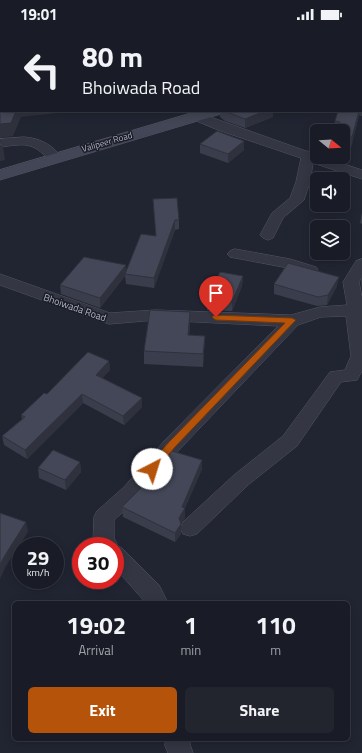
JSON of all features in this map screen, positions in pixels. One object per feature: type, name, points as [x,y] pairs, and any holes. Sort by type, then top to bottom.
[{"type":"street","name":"Valipeer Road","points":[[0,175],[212,112]]},
{"type":"street","points":[[199,116],[223,127],[308,155],[362,175]]},
{"type":"street","points":[[0,143],[23,141],[37,142],[45,146],[55,158]]},
{"type":"street","points":[[268,235],[277,216],[297,200],[303,182],[308,155]]},
{"type":"street","points":[[190,528],[241,480],[290,441],[336,376],[351,376],[360,356],[357,306],[338,278],[290,264],[235,254]]},
{"type":"street","points":[[338,278],[362,264]]},
{"type":"street","name":"Bhoiwada Road","points":[[0,279],[109,319],[156,315],[292,320],[320,312],[357,306]]},
{"type":"street","points":[[103,537],[104,517],[131,493],[172,445],[292,320]]},
{"type":"street","points":[[124,564],[151,592],[156,601]]},
{"type":"street","points":[[178,741],[177,746],[181,753]]},
{"type":"building","points":[[0,112],[16,112],[11,123],[0,124]]},
{"type":"building","points":[[227,112],[262,112],[245,119]]},
{"type":"building","points":[[338,112],[359,112],[352,137],[350,137],[350,124],[339,124],[340,122],[335,121]]},
{"type":"building","points":[[217,131],[244,141],[228,154],[200,144]]},
{"type":"building","points":[[177,198],[179,220],[175,220],[154,278],[125,274],[141,234],[156,236],[153,199]]},
{"type":"building","points":[[84,257],[126,265],[100,298],[60,285]]},
{"type":"building","points":[[288,263],[339,277],[328,295],[318,297],[274,284]]},
{"type":"building","points":[[220,272],[243,276],[232,302],[207,301]]},
{"type":"building","points":[[150,310],[190,312],[188,335],[205,336],[203,354],[144,351]]},
{"type":"building","points":[[88,352],[109,361],[96,375],[142,398],[123,416],[82,394],[25,450],[2,436],[25,417],[21,415],[44,393],[47,394]]},
{"type":"building","points":[[53,450],[80,462],[65,480],[38,468]]},
{"type":"building","points":[[172,451],[202,460],[182,507],[185,508],[179,518],[181,524],[175,533],[122,507],[142,487],[143,488],[147,480]]},
{"type":"building","points":[[0,513],[26,522],[17,537],[12,537],[12,544],[0,565]]},
{"type":"route","points":[[152,469],[172,445],[292,320],[216,317]]}]
